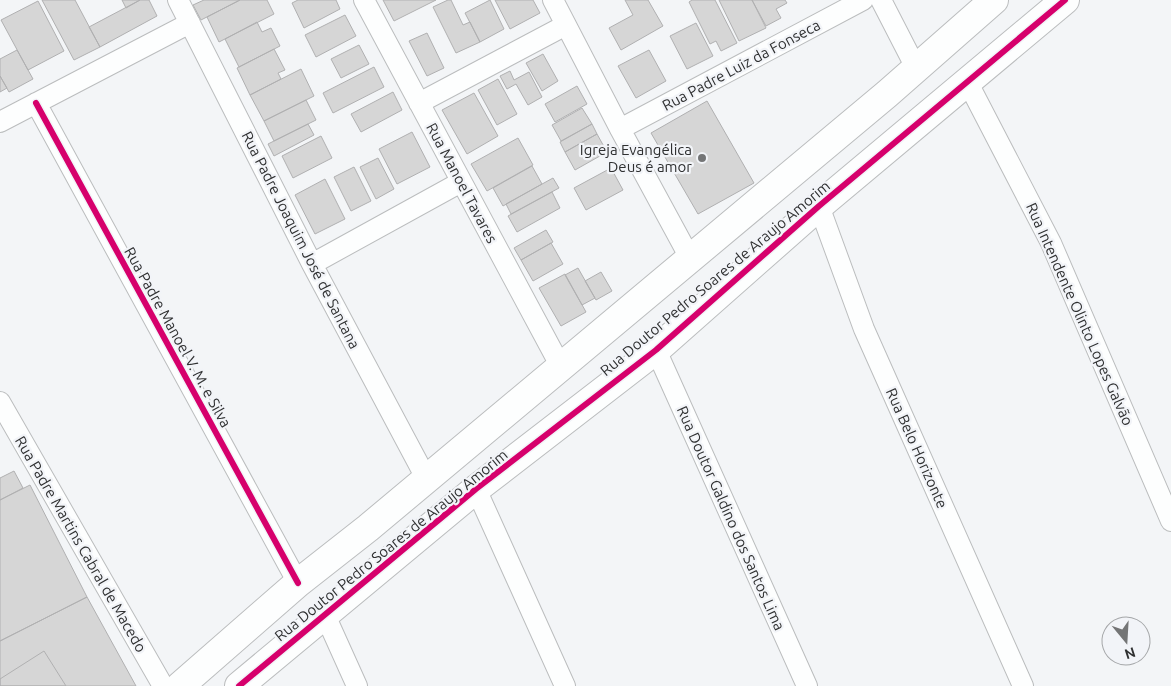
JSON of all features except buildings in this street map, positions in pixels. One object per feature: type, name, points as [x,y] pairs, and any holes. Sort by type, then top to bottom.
[{"type":"street","name":"Rua Padre Joaquim José de Santana","points":[[178,0],[312,264],[426,478]]},
{"type":"street","name":"Rua Manoel Tavares","points":[[364,0],[561,366]]},
{"type":"street","points":[[553,0],[690,258]]},
{"type":"street","name":"Rua Padre Luiz da Fonseca","points":[[620,129],[863,0]]},
{"type":"street","points":[[881,0],[916,68]]},
{"type":"street","name":"Rua Doutor Pedro Soares de Araujo Amorim","points":[[180,686],[298,583],[368,528],[887,94],[994,0]]},
{"type":"street","name":"Rua Doutor Pedro Soares de Araujo Amorim","points":[[239,686],[476,490],[656,350],[819,206],[1065,0]]},
{"type":"street","points":[[0,122],[190,22]]},
{"type":"street","points":[[419,103],[566,25]]},
{"type":"street","name":"Rua Intendente Olinto Lopes Galvão","points":[[968,83],[1051,243],[1171,521]]},
{"type":"street","points":[[887,94],[909,130]]},
{"type":"street","name":"Rua Padre Manoel V. M. e Silva","points":[[36,103],[298,583]]},
{"type":"street","points":[[312,264],[461,182]]},
{"type":"street","name":"Rua Belo Horizonte","points":[[819,206],[864,328],[1024,686]]},
{"type":"street","name":"Rua Doutor Galdino dos Santos Lima","points":[[656,350],[807,686]]},
{"type":"street","name":"Rua Padre Martins Cabral de Macedo","points":[[0,402],[163,686]]},
{"type":"street","points":[[476,490],[565,686]]},
{"type":"street","points":[[368,528],[395,558]]},
{"type":"street","points":[[325,615],[358,686]]},
{"type":"cycle path","points":[[239,686],[476,489],[656,350],[819,206],[1065,0]]},
{"type":"cycle path","points":[[36,103],[298,583]]},
{"type":"place","name":"Igreja Evangélica Deus é amor","points":[[702,158]]}]
